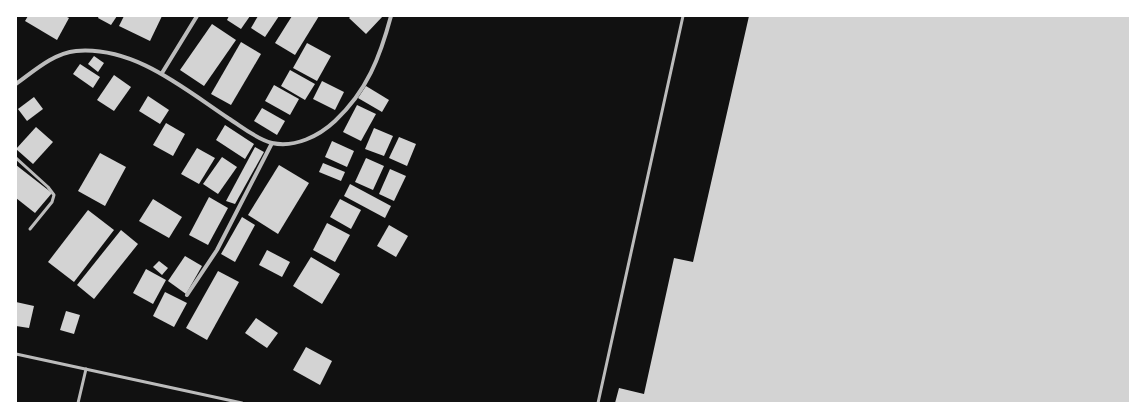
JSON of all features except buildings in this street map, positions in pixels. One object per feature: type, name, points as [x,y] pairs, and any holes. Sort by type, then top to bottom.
[{"type":"street","points":[[162,73],[197,16]]},
{"type":"street","points":[[16,84],[60,56],[76,51],[99,51],[122,56],[162,73],[253,134],[272,143],[287,144],[304,141],[328,128],[347,110],[367,80],[379,58],[392,16]]},
{"type":"street","points":[[187,295],[217,250],[272,143]]},
{"type":"lane","points":[[598,403],[683,16]]},
{"type":"lane","points":[[16,158],[48,187],[54,195],[52,202],[30,229]]},
{"type":"lane","points":[[16,354],[242,403]]},
{"type":"lane","points":[[78,403],[86,369]]}]
